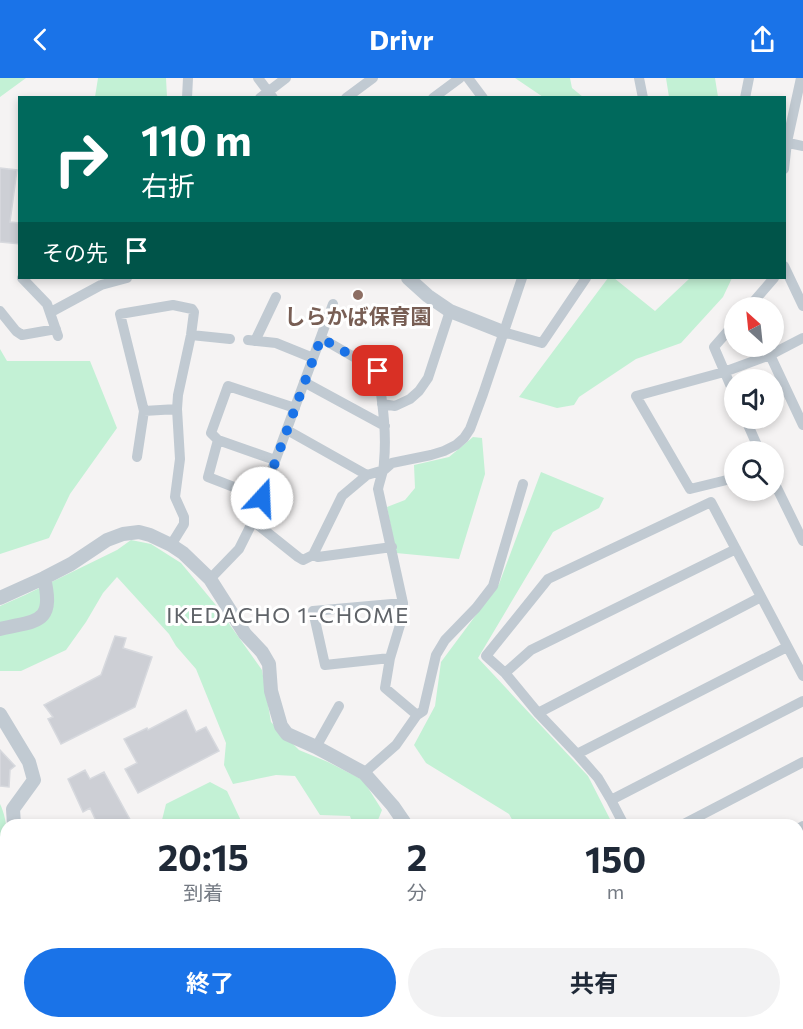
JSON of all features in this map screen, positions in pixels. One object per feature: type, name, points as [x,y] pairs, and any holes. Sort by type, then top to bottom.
[{"type":"street","points":[[187,96],[188,78]]},
{"type":"street","points":[[258,78],[267,95],[286,78]]},
{"type":"street","points":[[349,96],[373,78]]},
{"type":"street","points":[[436,96],[460,78]]},
{"type":"street","points":[[468,78],[482,96]]},
{"type":"street","points":[[639,78],[643,96]]},
{"type":"street","points":[[745,96],[749,78]]},
{"type":"street","points":[[801,78],[786,142],[803,146]]},
{"type":"street","points":[[786,270],[803,306]]},
{"type":"street","points":[[0,311],[22,335],[57,332],[47,304],[24,279]]},
{"type":"street","points":[[51,312],[101,285],[122,279]]},
{"type":"street","points":[[409,279],[450,311],[503,332],[542,343],[585,279]]},
{"type":"street","points":[[417,715],[385,688],[404,603],[378,489],[380,477],[392,463],[444,451],[464,438],[470,429],[483,394],[522,279]]},
{"type":"street","points":[[758,297],[773,279]]},
{"type":"street","points":[[276,297],[252,340],[276,343],[313,358]]},
{"type":"street","points":[[210,579],[239,549],[253,521],[333,304]]},
{"type":"street","points":[[137,457],[144,411],[120,314],[173,305],[192,309],[194,312],[191,335],[177,409],[180,459],[175,497],[184,517],[184,524],[171,545]]},
{"type":"street","points":[[382,404],[394,406],[410,399],[419,391],[428,378],[450,311]]},
{"type":"street","points":[[191,335],[230,339]]},
{"type":"street","points":[[724,336],[714,347],[724,372],[636,396],[690,489],[724,481]]},
{"type":"street","points":[[321,338],[378,371],[385,426],[384,470]]},
{"type":"street","points":[[784,348],[803,338]]},
{"type":"street","points":[[732,369],[765,357]]},
{"type":"street","points":[[771,357],[803,424]]},
{"type":"street","points":[[304,382],[385,426]]},
{"type":"street","points":[[275,460],[218,440],[211,433],[228,386],[295,408]]},
{"type":"street","points":[[144,411],[177,409]]},
{"type":"street","points":[[286,430],[367,474]]},
{"type":"street","points":[[218,440],[208,477],[262,498]]},
{"type":"street","points":[[253,521],[303,560],[313,555],[342,496],[367,474],[384,470]]},
{"type":"street","points":[[364,772],[396,746],[417,715],[423,711],[436,655],[445,640],[477,608],[493,586],[523,484]]},
{"type":"street","points":[[783,501],[803,541]]},
{"type":"street","points":[[621,819],[598,778],[538,713],[505,673],[486,656],[548,579],[711,502],[803,676]]},
{"type":"street","points":[[0,598],[71,564],[107,540],[123,534],[139,532],[171,545],[183,553],[210,579],[246,634],[262,652],[269,664],[271,691],[281,726],[287,734],[364,772],[402,819]]},
{"type":"street","points":[[313,555],[318,557],[392,547]]},
{"type":"street","points":[[505,673],[531,650],[736,549]]},
{"type":"street","points":[[0,629],[31,623],[45,613],[47,593],[44,578]]},
{"type":"street","points":[[538,713],[761,597]]},
{"type":"street","points":[[390,658],[325,666],[313,611],[404,603]]},
{"type":"street","points":[[578,754],[787,646]]},
{"type":"street","points":[[611,800],[803,701]]},
{"type":"street","points":[[316,747],[339,706]]},
{"type":"street","points":[[0,714],[29,762],[34,780],[13,809],[14,819]]},
{"type":"street","points":[[694,819],[803,762]]},
{"type":"green space","points":[[0,78],[26,78],[0,97]]},
{"type":"green space","points":[[98,78],[166,78],[167,96],[95,96]]},
{"type":"green space","points":[[515,78],[570,78],[572,88],[582,96],[542,96]]},
{"type":"green space","points":[[666,78],[715,78],[718,96],[669,96]]},
{"type":"green space","points":[[607,279],[615,279],[655,311],[689,279],[732,279],[723,297],[681,343],[636,359],[579,397],[574,405],[557,408],[519,397]]},
{"type":"green space","points":[[0,349],[7,361],[90,361],[117,428],[70,494],[49,538],[0,554]]},
{"type":"green space","points":[[473,437],[482,438],[485,474],[459,559],[396,553],[387,507],[405,500],[415,488],[414,465],[449,457]]},
{"type":"green space","points":[[541,472],[604,498],[599,508],[553,532],[478,658],[588,776],[610,819],[512,819],[509,814],[426,763],[414,745],[435,706],[441,662],[499,584]]},
{"type":"green space","points":[[131,540],[151,544],[181,563],[215,604],[262,670],[271,722],[299,750],[363,780],[382,810],[378,819],[351,819],[350,816],[320,815],[295,776],[276,775],[233,784],[224,765],[226,743],[196,669],[169,634],[117,577],[103,593],[66,650],[21,671],[0,671],[0,606],[117,550]]},
{"type":"green space","points":[[210,782],[227,791],[240,819],[162,819],[166,804]]},
{"type":"green space","points":[[0,804],[5,819],[0,819]]},
{"type":"building","points":[[0,168],[17,170],[10,222],[18,223],[18,244],[0,242]]},
{"type":"building","points":[[115,636],[126,638],[123,648],[152,657],[135,707],[61,744],[48,719],[53,717],[44,705],[101,675]]},
{"type":"building","points":[[186,710],[196,732],[206,727],[219,751],[138,793],[125,769],[137,763],[124,739],[147,728],[148,730]]},
{"type":"building","points":[[0,750],[15,766],[10,770],[9,787],[0,786]]},
{"type":"building","points":[[85,770],[90,779],[104,772],[130,819],[95,819],[90,808],[83,812],[68,779]]},
{"type":"place","name":"しらかば保育園","points":[[358,295]]},
{"type":"district","name":"IKEDACHO 1-CHOME","points":[[288,615]]},
{"type":"route","points":[[262,498],[321,338],[378,371]]}]
